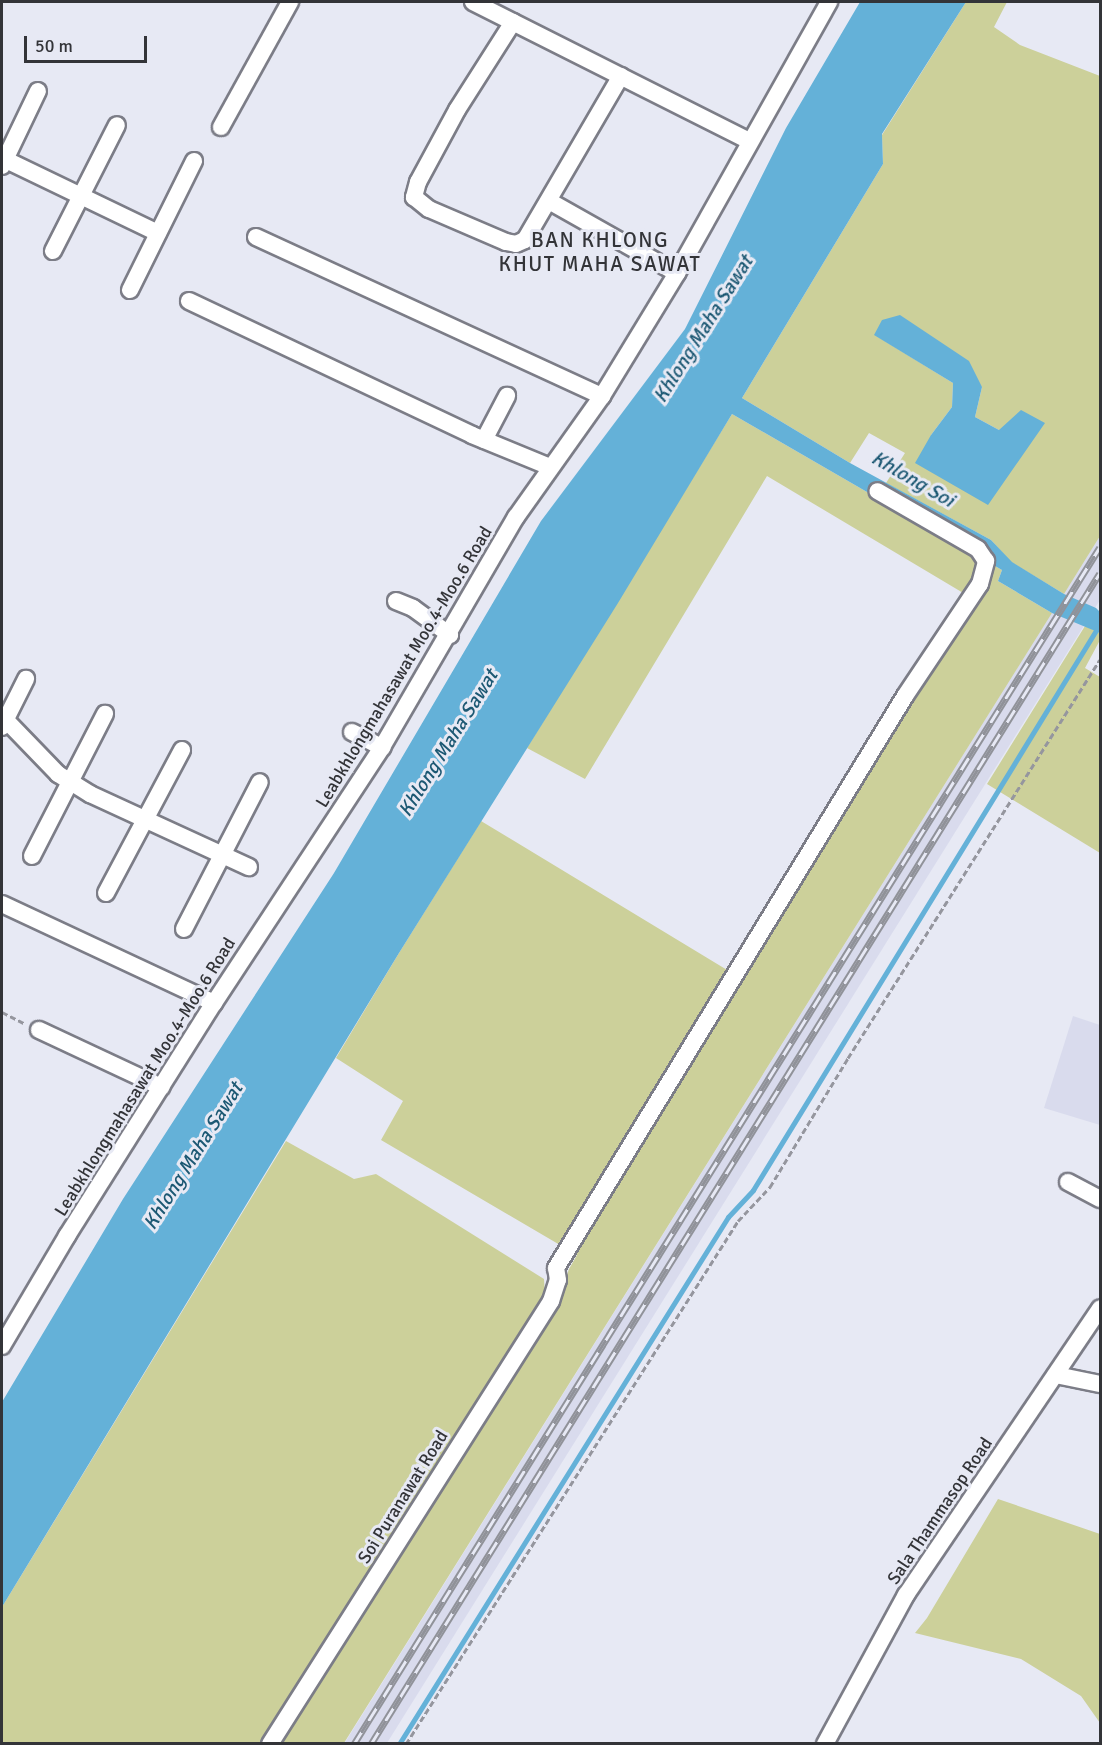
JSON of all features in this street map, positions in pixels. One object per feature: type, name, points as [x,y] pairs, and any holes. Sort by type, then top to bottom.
[{"type":"street","points":[[220,127],[290,2]]},
{"type":"street","points":[[473,2],[749,141]]},
{"type":"street","name":"Leabkhlongmahasawat Moo.4-Moo.6 Road","points":[[2,1346],[214,1003],[382,747],[450,635],[516,517],[602,396],[677,273],[829,2]]},
{"type":"street","points":[[513,22],[457,110],[413,192],[414,197],[429,209],[516,244],[525,240],[621,76]]},
{"type":"street","points":[[38,91],[2,161],[158,233]]},
{"type":"street","points":[[53,251],[117,125]]},
{"type":"street","points":[[130,290],[194,161]]},
{"type":"street","points":[[549,201],[677,273]]},
{"type":"street","points":[[256,237],[602,396]]},
{"type":"street","points":[[189,301],[484,440],[550,468]]},
{"type":"street","points":[[484,440],[507,396]]},
{"type":"street","name":"Soi Puranawat Road","points":[[270,1743],[551,1301],[558,1280],[556,1268],[900,705],[980,584],[986,561],[978,549],[878,491]]},
{"type":"street","points":[[396,601],[413,608],[450,635]]},
{"type":"street","points":[[26,679],[3,720],[58,774],[90,794],[249,867]]},
{"type":"street","points":[[32,856],[105,714]]},
{"type":"street","points":[[352,732],[382,747]]},
{"type":"street","points":[[106,893],[182,750]]},
{"type":"street","points":[[184,929],[260,782]]},
{"type":"street","points":[[2,904],[214,1003]]},
{"type":"street","points":[[39,1030],[161,1087]]},
{"type":"street","points":[[1068,1182],[1101,1199]]},
{"type":"street","name":"Sala Thammasop Road","points":[[825,1743],[906,1595],[1101,1309]]},
{"type":"street","points":[[1056,1375],[1101,1384]]},
{"type":"path","points":[[406,1743],[738,1221],[770,1187],[854,1048],[1101,660]]},
{"type":"path","points":[[2,1012],[39,1030]]},
{"type":"shaded area","points":[[1100,536],[1100,600],[387,1743],[344,1744]]},
{"type":"shaded area","points":[[1073,1016],[1100,1025],[1100,1125],[1044,1108]]},
{"type":"green space","points":[[966,2],[1007,2],[994,27],[1020,45],[1100,76],[1100,536],[1064,594],[1011,562],[991,540],[886,483],[905,453],[869,433],[850,463],[742,398],[883,164],[882,135]],"holes":[[[875,335],[982,387],[975,417],[999,430],[931,435],[952,407],[953,383]]]},
{"type":"green space","points":[[732,414],[1002,570],[998,581],[1052,613],[344,1743],[278,1744],[556,1306],[569,1269],[577,1255],[381,1140],[403,1101],[336,1058],[399,953],[481,821],[742,979],[954,636],[980,603],[767,476],[585,779],[527,748]]},
{"type":"green space","points":[[1085,626],[1100,633],[1100,640],[1085,668],[1100,677],[1100,853],[987,784]]},
{"type":"green space","points":[[286,1141],[354,1179],[376,1174],[544,1279],[545,1296],[263,1743],[2,1743],[2,1607]]},
{"type":"green space","points":[[998,1499],[1100,1534],[1100,1723],[1081,1696],[1021,1659],[915,1633],[927,1618]]},
{"type":"water","name":"Khlong Maha Sawat","points":[[860,2],[966,2],[882,134],[883,164],[742,398],[850,463],[991,540],[1012,562],[1064,594],[1096,608],[1100,612],[1100,633],[1052,613],[998,581],[1002,570],[732,414],[618,603],[399,953],[2,1607],[2,1402],[123,1199],[334,873],[541,521],[685,329],[786,128]]},
{"type":"water","points":[[900,315],[969,361],[982,387],[975,417],[999,430],[1021,410],[1045,423],[988,505],[915,463],[931,435],[952,407],[953,383],[874,335],[882,320]]},
{"type":"waterway","points":[[399,1744],[728,1217],[753,1190],[1098,627]]},
{"type":"railway","points":[[354,1744],[1100,547]]},
{"type":"railway","points":[[371,1744],[1100,573]]},
{"type":"district","name":"BAN KHLONG KHUT MAHA SAWAT","points":[[600,252]]},
{"type":"water label","name":"Khlong Soi","points":[[913,479]]}]
